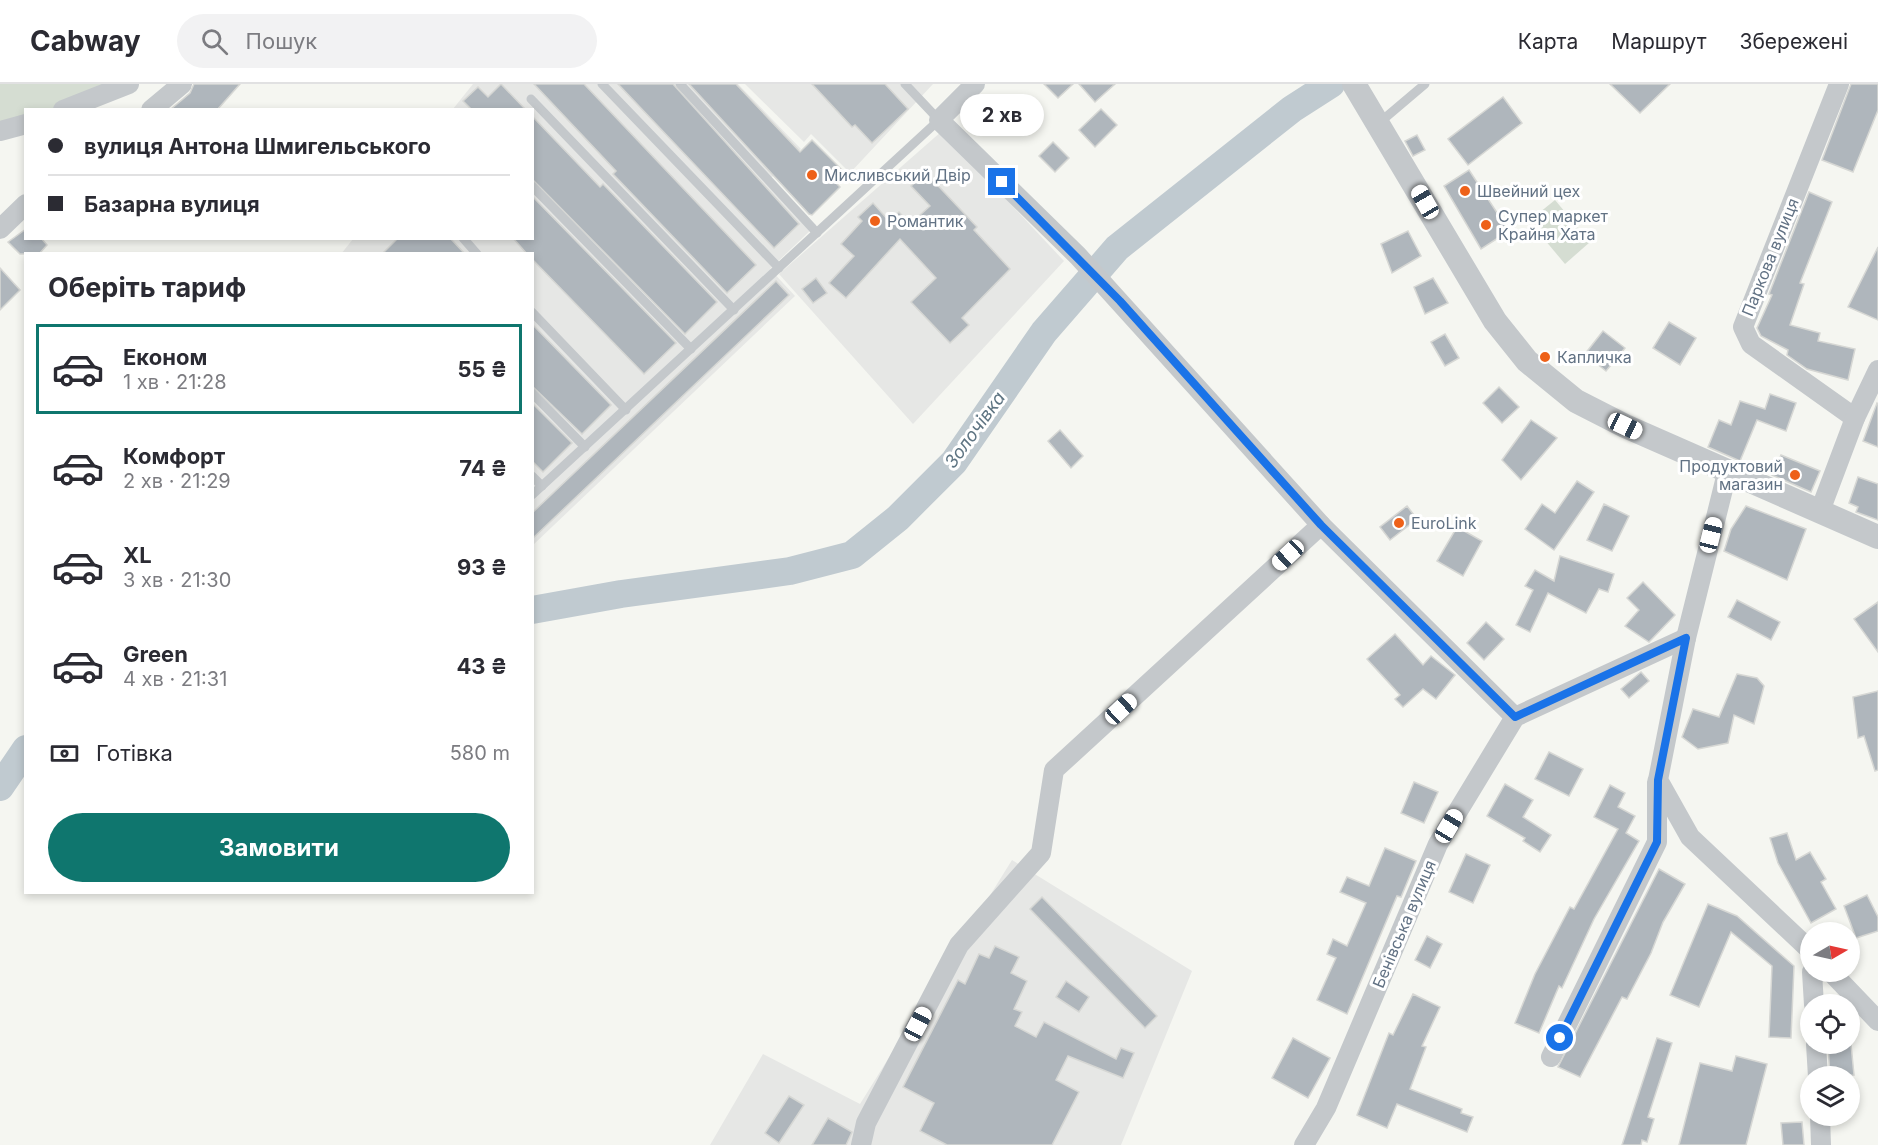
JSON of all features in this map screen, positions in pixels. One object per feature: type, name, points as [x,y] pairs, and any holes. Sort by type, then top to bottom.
[{"type":"street","points":[[68,108],[129,84]]},
{"type":"street","points":[[153,108],[182,84]]},
{"type":"street","points":[[975,84],[939,120],[1078,256],[1321,525],[1515,717],[1686,638]]},
{"type":"street","points":[[1353,84],[1375,117],[1495,321],[1527,361],[1576,401],[1727,473],[1878,537]]},
{"type":"street","name":"Паркова вулиця","points":[[1839,84],[1743,327],[1751,344],[1855,418]]},
{"type":"street","points":[[0,131],[24,125]]},
{"type":"street","points":[[0,229],[24,206]]},
{"type":"street","points":[[1820,511],[1855,418],[1878,370]]},
{"type":"street","points":[[1551,1057],[1657,842],[1658,780],[1686,638],[1727,473]]},
{"type":"street","points":[[861,1145],[866,1123],[959,945],[1041,853],[1054,770],[1321,525]]},
{"type":"street","name":"Бенівська вулиця","points":[[1305,1145],[1326,1108],[1438,844],[1515,717]]},
{"type":"street","points":[[1658,780],[1690,837],[1800,942]]},
{"type":"street","points":[[1841,982],[1878,1021]]},
{"type":"street","points":[[1820,1126],[1821,1145]]},
{"type":"lane","points":[[602,84],[779,268]]},
{"type":"lane","points":[[680,84],[817,233]]},
{"type":"lane","points":[[534,493],[939,120],[905,84]]},
{"type":"lane","points":[[1375,117],[1425,84]]},
{"type":"lane","points":[[531,99],[734,310]]},
{"type":"lane","points":[[534,188],[691,349]]},
{"type":"lane","points":[[465,240],[475,252]]},
{"type":"lane","points":[[534,314],[626,410]]},
{"type":"lane","points":[[534,395],[585,447]]},
{"type":"lane","points":[[534,478],[542,486]]},
{"type":"shaded area","points":[[0,84],[129,84],[66,108],[24,108],[24,124],[0,131]]},
{"type":"shaded area","points":[[473,84],[738,84],[801,149],[771,178],[816,225],[770,269],[795,296],[534,544],[534,252],[343,252],[352,240],[534,240],[534,108],[454,108]]},
{"type":"shaded area","points":[[745,84],[933,84],[850,173],[811,134],[804,142]]},
{"type":"shaded area","points":[[942,131],[1064,261],[913,424],[779,274]]},
{"type":"shaded area","points":[[1555,200],[1590,242],[1565,264],[1529,221]]},
{"type":"shaded area","points":[[1012,860],[1192,971],[1121,1145],[710,1145],[763,1054],[860,1104]]},
{"type":"building","points":[[194,84],[240,84],[219,108],[172,108],[190,93]]},
{"type":"building","points":[[501,84],[524,108],[470,108],[463,101],[478,87],[488,97]]},
{"type":"building","points":[[534,84],[584,84],[756,265],[727,293],[613,174],[616,171]]},
{"type":"building","points":[[618,84],[673,84],[799,224],[774,248]]},
{"type":"building","points":[[689,84],[736,84],[800,152],[812,140],[842,170],[833,180],[840,187],[812,215],[809,214]]},
{"type":"building","points":[[812,84],[885,84],[908,109],[872,143],[855,125],[852,127]]},
{"type":"building","points":[[1044,84],[1073,84],[1058,98]]},
{"type":"building","points":[[1079,84],[1115,84],[1095,102]]},
{"type":"building","points":[[1610,84],[1670,84],[1640,113]]},
{"type":"building","points":[[1851,84],[1878,84],[1878,110],[1853,172],[1822,160]]},
{"type":"building","points":[[1503,97],[1522,123],[1468,165],[1448,139]]},
{"type":"building","points":[[1101,109],[1117,125],[1095,147],[1079,130]]},
{"type":"building","points":[[534,118],[600,187],[603,184],[717,302],[685,334],[534,181]]},
{"type":"building","points":[[1417,135],[1425,150],[1413,156],[1405,141]]},
{"type":"building","points":[[1053,142],[1069,158],[1055,172],[1039,156]]},
{"type":"building","points":[[1469,170],[1509,231],[1481,249],[1444,186]]},
{"type":"building","points":[[926,173],[977,227],[974,230],[1010,269],[962,318],[969,325],[950,343],[911,302],[936,278],[900,239],[846,298],[829,283],[854,256],[841,244],[862,221],[858,217],[873,203],[889,221],[899,212],[910,224],[930,206],[911,186]]},
{"type":"building","points":[[1809,192],[1832,202],[1800,283],[1804,284],[1790,325],[1820,333],[1818,341],[1855,349],[1848,380],[1807,369],[1787,355],[1788,350],[1761,336],[1757,328],[1772,295],[1769,294]]},
{"type":"building","points":[[534,198],[676,343],[644,374],[534,261],[534,252],[525,252],[515,240],[534,240]]},
{"type":"building","points":[[24,230],[24,240],[43,240],[47,245],[41,252],[20,254],[8,242]]},
{"type":"building","points":[[1408,231],[1421,256],[1392,273],[1381,244]]},
{"type":"building","points":[[396,240],[452,240],[463,252],[384,252]]},
{"type":"building","points":[[1878,247],[1878,320],[1848,307]]},
{"type":"building","points":[[0,268],[20,290],[0,310]]},
{"type":"building","points":[[816,278],[827,293],[813,303],[802,289]]},
{"type":"building","points":[[1433,278],[1448,303],[1425,314],[1414,287]]},
{"type":"building","points":[[776,281],[789,295],[534,537],[534,511]]},
{"type":"building","points":[[1669,322],[1696,338],[1680,365],[1653,348]]},
{"type":"building","points":[[534,326],[611,405],[582,434],[534,388]]},
{"type":"building","points":[[1603,331],[1625,348],[1606,371],[1585,354]]},
{"type":"building","points":[[1445,334],[1459,358],[1445,366],[1431,342]]},
{"type":"building","points":[[1499,387],[1519,407],[1502,423],[1483,403]]},
{"type":"building","points":[[1770,394],[1796,403],[1786,431],[1757,420],[1740,461],[1708,447],[1719,420],[1731,425],[1740,401],[1765,409]]},
{"type":"building","points":[[1878,404],[1878,447],[1863,441]]},
{"type":"building","points":[[534,405],[572,443],[543,472],[534,463]]},
{"type":"building","points":[[1531,420],[1557,438],[1521,480],[1502,460]]},
{"type":"building","points":[[1060,430],[1083,456],[1071,468],[1048,441]]},
{"type":"building","name":"Продуктовий магазин","points":[[1781,455],[1820,471],[1811,492],[1772,475]]},
{"type":"building","points":[[1858,477],[1878,484],[1878,520],[1856,512],[1858,507],[1849,503]]},
{"type":"building","points":[[1577,481],[1594,492],[1554,550],[1525,529],[1542,504],[1555,513]]},
{"type":"building","points":[[1604,504],[1629,516],[1612,551],[1587,540]]},
{"type":"building","name":"EuroLink","points":[[1407,506],[1417,519],[1390,540],[1380,527]]},
{"type":"building","points":[[1746,506],[1806,529],[1787,580],[1724,551],[1731,529]]},
{"type":"building","points":[[1457,527],[1482,541],[1463,576],[1437,561]]},
{"type":"building","points":[[1560,556],[1614,574],[1608,592],[1599,589],[1586,613],[1548,593],[1530,632],[1516,625],[1533,590],[1525,586],[1535,570],[1554,581]]},
{"type":"building","points":[[1643,582],[1675,615],[1649,642],[1625,626],[1639,610],[1627,598]]},
{"type":"building","points":[[1737,600],[1780,622],[1771,640],[1728,617]]},
{"type":"building","points":[[1878,602],[1878,652],[1854,619]]},
{"type":"building","points":[[1486,622],[1504,639],[1484,660],[1467,643]]},
{"type":"building","points":[[1395,634],[1423,665],[1431,656],[1455,675],[1436,699],[1423,689],[1403,707],[1395,699],[1400,695],[1367,659]]},
{"type":"building","points":[[1641,672],[1649,681],[1629,698],[1621,689]]},
{"type":"building","points":[[1737,674],[1757,678],[1764,686],[1754,724],[1734,715],[1728,743],[1698,749],[1682,737],[1693,709],[1719,717]]},
{"type":"building","points":[[1878,691],[1878,770],[1875,771],[1864,736],[1858,738],[1853,697]]},
{"type":"building","points":[[1549,752],[1583,769],[1569,796],[1535,779]]},
{"type":"building","points":[[1414,782],[1438,792],[1424,823],[1401,813]]},
{"type":"building","points":[[1505,784],[1533,800],[1523,817],[1551,835],[1540,852],[1523,841],[1525,838],[1487,816]]},
{"type":"building","points":[[1610,785],[1625,793],[1618,807],[1635,816],[1626,833],[1639,841],[1594,919],[1562,988],[1559,986],[1539,1033],[1515,1023],[1535,974],[1570,907],[1574,909],[1618,829],[1594,817]]},
{"type":"building","points":[[1787,833],[1796,860],[1810,852],[1826,879],[1821,882],[1836,909],[1810,922],[1778,863],[1770,838]]},
{"type":"building","points":[[1385,848],[1416,861],[1401,897],[1397,896],[1347,1014],[1317,1000],[1336,958],[1327,954],[1333,939],[1347,946],[1366,903],[1340,892],[1347,877],[1369,886]]},
{"type":"building","points":[[1466,854],[1490,865],[1473,903],[1449,892]]},
{"type":"building","points":[[1659,869],[1685,884],[1663,922],[1651,953],[1627,999],[1622,997],[1580,1077],[1558,1067]]},
{"type":"building","points":[[1867,895],[1878,917],[1878,931],[1860,937],[1860,922],[1850,922],[1844,906]]},
{"type":"building","points":[[1042,897],[1157,1016],[1145,1028],[1030,909]]},
{"type":"building","points":[[1708,904],[1737,916],[1794,966],[1791,1038],[1769,1037],[1772,966],[1731,932],[1699,1007],[1670,995]]},
{"type":"building","points":[[1427,936],[1442,944],[1430,968],[1415,960]]},
{"type":"building","points":[[995,946],[1019,957],[1011,973],[1027,981],[1014,1009],[1022,1012],[1015,1026],[1036,1037],[1044,1022],[1116,1059],[1121,1048],[1134,1053],[1123,1078],[1068,1056],[1056,1080],[1079,1092],[1052,1145],[947,1145],[920,1131],[934,1103],[903,1087],[958,980],[965,984],[979,954],[989,958]]},
{"type":"building","points":[[1066,981],[1089,997],[1079,1012],[1056,997]]},
{"type":"building","points":[[1413,994],[1440,1007],[1422,1046],[1426,1047],[1410,1089],[1462,1109],[1461,1113],[1473,1117],[1467,1132],[1397,1104],[1387,1128],[1357,1115],[1389,1033],[1393,1035]]},
{"type":"building","points":[[1293,1038],[1330,1058],[1308,1098],[1272,1078]]},
{"type":"building","points":[[1657,1038],[1672,1043],[1648,1117],[1654,1119],[1647,1142],[1642,1140],[1641,1145],[1622,1145]]},
{"type":"building","points":[[1829,1054],[1852,1054],[1853,1066],[1829,1066]]},
{"type":"building","points":[[1736,1056],[1767,1064],[1746,1145],[1679,1145],[1700,1063],[1732,1071]]},
{"type":"building","points":[[789,1096],[804,1105],[779,1143],[765,1133]]},
{"type":"building","points":[[828,1118],[852,1132],[846,1145],[812,1145]]},
{"type":"building","points":[[1800,1122],[1804,1145],[1783,1145],[1781,1123]]},
{"type":"waterway","name":"Золочівка","points":[[534,610],[621,594],[790,571],[852,555],[898,518],[954,462],[1044,332],[1117,248],[1292,109],[1331,84]]},
{"type":"waterway","name":"Золочівка","points":[[0,787],[24,752]]},
{"type":"place","name":"Мисливський Двір","points":[[812,175]]},
{"type":"place","name":"Швейний цех","points":[[1465,191]]},
{"type":"place","name":"Романтик","points":[[875,221]]},
{"type":"place","name":"Супер маркет Крайня Хата","points":[[1486,225]]},
{"type":"place","name":"Капличка","points":[[1545,357]]},
{"type":"place","name":"Продуктовий магазин","points":[[1795,475]]},
{"type":"place","name":"EuroLink","points":[[1399,523]]},
{"type":"route","points":[[1002,182],[1078,256],[1120,301],[1321,525],[1515,717],[1686,638],[1658,780],[1657,842],[1560,1038]]}]
